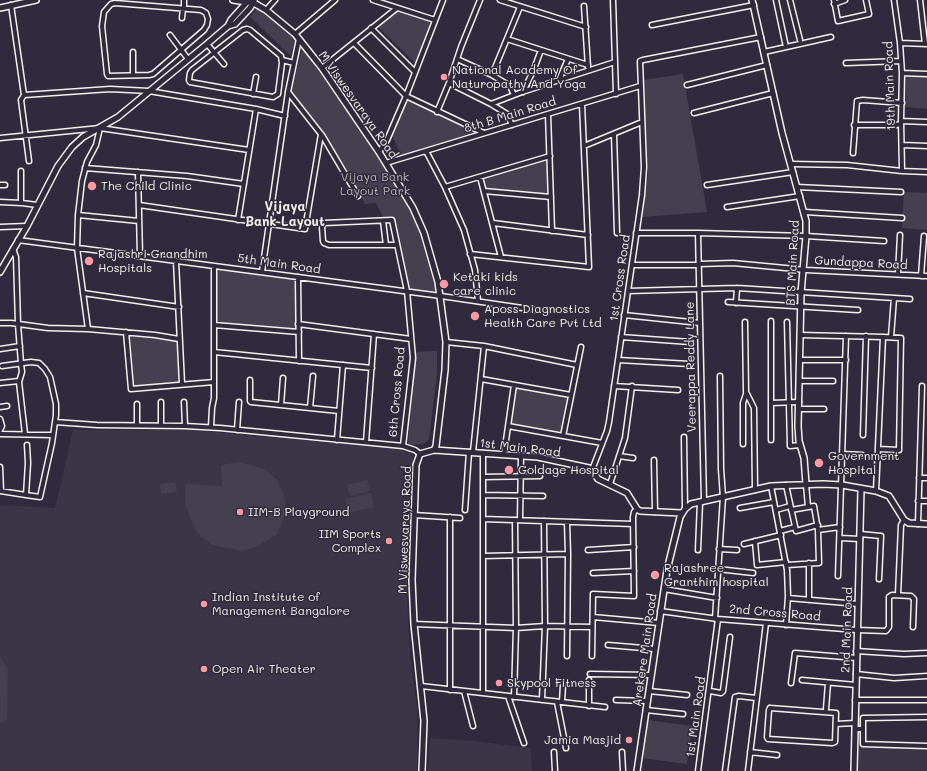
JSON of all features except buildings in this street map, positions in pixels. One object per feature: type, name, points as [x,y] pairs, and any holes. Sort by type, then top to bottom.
[{"type":"street","points":[[0,8],[20,2],[36,0]]},
{"type":"street","points":[[182,18],[184,0]]},
{"type":"street","points":[[233,0],[254,2]]},
{"type":"street","points":[[266,10],[275,0]]},
{"type":"street","points":[[295,34],[335,0]]},
{"type":"street","points":[[373,0],[435,20]]},
{"type":"street","points":[[379,152],[387,140],[406,96],[443,0]]},
{"type":"street","points":[[437,112],[480,0]]},
{"type":"street","points":[[500,0],[586,27]]},
{"type":"street","points":[[613,0],[616,94]]},
{"type":"street","points":[[776,0],[786,47]]},
{"type":"street","points":[[790,0],[800,40]]},
{"type":"street","points":[[845,0],[834,2],[838,21],[869,14],[866,0]]},
{"type":"street","name":"19th Main Road","points":[[894,0],[902,61],[902,171]]},
{"type":"street","points":[[900,43],[926,44],[920,0]]},
{"type":"street","points":[[0,272],[27,226],[58,166],[72,147],[83,137],[118,117],[207,44],[228,26],[231,20],[248,1]]},
{"type":"street","points":[[228,26],[235,24],[254,2]]},
{"type":"street","name":"M Viswesvaraya Road","points":[[254,2],[295,34],[322,68],[386,163],[419,220],[429,250],[441,296],[446,342],[445,370],[437,443],[434,450],[420,454],[418,458],[416,467],[414,515],[412,588],[414,624],[424,721],[422,771]]},
{"type":"street","points":[[652,25],[753,2]]},
{"type":"street","name":"BTS Main Road","points":[[753,2],[782,133],[805,212],[806,236],[801,293],[798,431],[804,458],[806,484]]},
{"type":"street","points":[[115,3],[183,8],[200,10],[206,13],[208,19],[204,30],[181,49],[153,74],[108,76],[102,26],[104,12],[111,4],[115,3]]},
{"type":"street","points":[[11,5],[24,95],[21,100],[29,161]]},
{"type":"street","points":[[492,75],[520,6]]},
{"type":"street","points":[[584,6],[588,71]]},
{"type":"street","points":[[322,68],[397,8]]},
{"type":"street","points":[[371,28],[415,72]]},
{"type":"street","points":[[247,29],[281,56],[282,60],[278,94],[273,98],[190,82],[189,80],[192,70],[243,30],[247,29]]},
{"type":"street","points":[[170,35],[188,59]]},
{"type":"street","name":"1st Cross Road","points":[[592,470],[609,422],[644,179],[640,61],[761,37]]},
{"type":"street","points":[[764,52],[831,37]]},
{"type":"street","points":[[262,272],[288,92],[299,39]]},
{"type":"street","points":[[507,40],[588,65]]},
{"type":"street","points":[[354,43],[406,96],[484,133]]},
{"type":"street","points":[[207,44],[224,64]]},
{"type":"street","points":[[522,92],[534,69],[541,50]]},
{"type":"street","points":[[133,52],[133,75]]},
{"type":"street","points":[[457,59],[492,75],[510,86],[514,95]]},
{"type":"street","points":[[559,80],[568,59]]},
{"type":"street","points":[[282,60],[294,63]]},
{"type":"street","points":[[846,63],[902,61]]},
{"type":"street","points":[[491,104],[522,92],[615,62]]},
{"type":"street","points":[[687,85],[767,65]]},
{"type":"street","points":[[902,73],[927,74]]},
{"type":"street","points":[[253,94],[256,77]]},
{"type":"street","points":[[449,83],[491,104],[507,114],[512,125]]},
{"type":"street","name":"8th B Main Road","points":[[386,163],[640,86]]},
{"type":"street","points":[[24,95],[110,89],[149,91],[256,109],[285,116]]},
{"type":"street","points":[[288,92],[322,134],[358,196]]},
{"type":"street","points":[[694,113],[773,93]]},
{"type":"street","points":[[853,153],[856,101],[864,100],[902,103]]},
{"type":"street","points":[[470,254],[589,267],[582,104]]},
{"type":"street","points":[[238,220],[256,109]]},
{"type":"street","points":[[548,114],[552,231]]},
{"type":"street","points":[[584,146],[642,122]]},
{"type":"street","points":[[854,126],[896,125],[901,122],[927,122]]},
{"type":"street","points":[[88,329],[76,248],[80,195],[87,162],[96,145],[100,128]]},
{"type":"street","points":[[0,138],[100,128],[249,150]]},
{"type":"street","points":[[138,205],[305,229],[322,134]]},
{"type":"street","points":[[614,134],[617,233]]},
{"type":"street","points":[[902,145],[927,146]]},
{"type":"street","points":[[426,151],[458,214],[476,279],[478,301]]},
{"type":"street","points":[[445,187],[550,156]]},
{"type":"street","points":[[791,164],[847,165],[927,172]]},
{"type":"street","points":[[86,168],[186,176],[244,184]]},
{"type":"street","points":[[20,171],[21,203]]},
{"type":"street","points":[[138,172],[140,256]]},
{"type":"street","points":[[707,185],[793,172]]},
{"type":"street","points":[[480,176],[501,257]]},
{"type":"street","points":[[0,185],[5,185]]},
{"type":"street","points":[[798,187],[901,192]]},
{"type":"street","points":[[484,191],[551,197]]},
{"type":"street","points":[[727,207],[800,196]]},
{"type":"street","points":[[0,202],[37,205]]},
{"type":"street","points":[[805,212],[902,218]]},
{"type":"street","points":[[78,215],[139,221]]},
{"type":"street","name":"6th Cross Road","points":[[384,221],[392,220],[407,291],[412,358],[403,446]]},
{"type":"street","points":[[386,245],[384,221],[324,223],[322,227],[323,241],[329,245],[386,245],[397,245]]},
{"type":"street","points":[[493,223],[588,235]]},
{"type":"street","points":[[0,227],[27,226]]},
{"type":"street","points":[[636,233],[806,236],[884,241]]},
{"type":"street","name":"Veerappa Reddy Lane","points":[[698,233],[702,501],[698,550]]},
{"type":"street","points":[[898,274],[900,235]]},
{"type":"street","points":[[921,276],[924,236]]},
{"type":"street","name":"5th Main Road","points":[[18,240],[407,291],[536,310]]},
{"type":"street","points":[[13,249],[16,257],[18,324],[22,372],[19,381],[25,434]]},
{"type":"street","points":[[176,261],[182,384]]},
{"type":"street","name":"Gundappa Road","points":[[632,265],[733,263],[803,270],[927,276]]},
{"type":"street","points":[[211,427],[214,398],[214,266]]},
{"type":"street","points":[[298,277],[299,361]]},
{"type":"street","points":[[736,303],[737,288]]},
{"type":"street","points":[[628,291],[737,288],[910,299]]},
{"type":"street","points":[[83,293],[179,307]]},
{"type":"street","points":[[891,337],[894,298]]},
{"type":"street","points":[[728,302],[801,308],[858,310]]},
{"type":"street","points":[[624,315],[700,323]]},
{"type":"street","points":[[771,321],[771,440]]},
{"type":"street","points":[[744,444],[743,403],[746,394],[745,322]]},
{"type":"street","points":[[787,322],[790,446],[800,445]]},
{"type":"street","points":[[0,323],[48,328],[126,332],[179,339]]},
{"type":"street","points":[[298,324],[411,339]]},
{"type":"street","points":[[214,325],[299,332]]},
{"type":"street","points":[[126,332],[130,389],[214,382]]},
{"type":"street","points":[[366,442],[374,334]]},
{"type":"street","points":[[800,335],[901,338],[898,450],[879,449]]},
{"type":"street","points":[[838,576],[846,336]]},
{"type":"street","points":[[863,435],[866,336]]},
{"type":"street","points":[[621,337],[690,342]]},
{"type":"street","points":[[876,491],[883,337]]},
{"type":"street","points":[[446,342],[484,346],[577,365]]},
{"type":"street","points":[[0,349],[20,346]]},
{"type":"street","points":[[464,510],[484,346]]},
{"type":"street","points":[[563,436],[581,347]]},
{"type":"street","points":[[214,352],[372,368]]},
{"type":"street","points":[[618,360],[690,364]]},
{"type":"street","points":[[800,360],[846,360]]},
{"type":"street","points":[[0,467],[1,491],[40,497],[56,415],[56,404],[50,377],[39,363],[31,362],[2,366]]},
{"type":"street","points":[[337,440],[343,365]]},
{"type":"street","points":[[310,408],[313,376]]},
{"type":"street","name":"1st Main Road","points":[[698,771],[710,692],[717,619],[718,569],[723,497],[720,462],[720,376]]},
{"type":"street","points":[[280,405],[283,378]]},
{"type":"street","points":[[481,379],[571,395]]},
{"type":"street","points":[[250,380],[251,402],[339,411]]},
{"type":"street","points":[[0,383],[19,381]]},
{"type":"street","points":[[799,381],[833,381]]},
{"type":"street","points":[[504,454],[514,385]]},
{"type":"street","points":[[614,386],[678,390]]},
{"type":"street","points":[[610,484],[625,438],[632,386]]},
{"type":"street","points":[[918,524],[922,386]]},
{"type":"street","points":[[746,394],[754,404],[754,490]]},
{"type":"street","points":[[161,402],[161,425]]},
{"type":"street","points":[[184,402],[185,426]]},
{"type":"street","points":[[237,430],[240,402]]},
{"type":"street","points":[[771,403],[799,402]]},
{"type":"street","points":[[137,404],[137,425]]},
{"type":"street","points":[[0,407],[7,406]]},
{"type":"street","points":[[799,409],[824,409]]},
{"type":"street","points":[[0,419],[2,426],[0,430]]},
{"type":"street","points":[[55,422],[97,425],[211,427],[403,446],[415,450],[420,454]]},
{"type":"street","points":[[508,426],[602,442]]},
{"type":"street","points":[[0,434],[53,435]]},
{"type":"street","points":[[683,511],[684,437]]},
{"type":"street","points":[[26,495],[28,463],[27,445]]},
{"type":"street","name":"1st Main Road","points":[[434,450],[521,455],[546,458],[592,470],[598,479],[627,493],[637,509]]},
{"type":"street","points":[[483,453],[483,693]]},
{"type":"street","points":[[843,454],[862,455]]},
{"type":"street","points":[[514,697],[516,628],[515,556],[520,496],[521,455]]},
{"type":"street","points":[[619,456],[633,458]]},
{"type":"street","points":[[654,460],[655,512]]},
{"type":"street","points":[[483,477],[540,476]]},
{"type":"street","points":[[919,478],[927,478]]},
{"type":"street","points":[[806,484],[808,507]]},
{"type":"street","points":[[592,656],[593,594],[634,596],[633,514],[637,509],[642,512],[683,511],[691,504],[771,486],[806,484],[842,485],[876,491],[889,496],[904,520],[908,523],[927,524]]},
{"type":"street","points":[[786,485],[796,530],[840,527]]},
{"type":"street","points":[[771,486],[787,564],[788,598],[786,624]]},
{"type":"street","name":"2nd Main Road","points":[[854,771],[861,489]]},
{"type":"street","points":[[483,495],[543,496]]},
{"type":"street","points":[[918,501],[927,501]]},
{"type":"street","points":[[740,508],[774,502]]},
{"type":"street","points":[[754,541],[757,565],[819,563],[818,528],[814,506],[776,510]]},
{"type":"street","name":"Arekere Main Road","points":[[637,771],[660,611],[671,551],[683,511]]},
{"type":"street","points":[[414,515],[460,518]]},
{"type":"street","points":[[450,517],[450,690]]},
{"type":"street","points":[[483,519],[633,524]]},
{"type":"street","points":[[904,520],[900,525],[898,595],[914,596],[913,626]]},
{"type":"street","points":[[542,700],[545,626],[544,521]]},
{"type":"street","points":[[567,522],[567,656]]},
{"type":"street","points":[[744,544],[781,533],[795,527]]},
{"type":"street","points":[[840,538],[881,536],[879,579]]},
{"type":"street","points":[[588,550],[634,547]]},
{"type":"street","points":[[720,549],[737,550]]},
{"type":"street","points":[[483,556],[568,554]]},
{"type":"street","points":[[809,563],[809,600]]},
{"type":"street","points":[[718,569],[753,573]]},
{"type":"street","points":[[593,573],[634,571]]},
{"type":"street","points":[[664,589],[717,598]]},
{"type":"street","name":"2nd Cross Road","points":[[660,611],[717,619],[886,631],[888,629],[889,597],[892,595],[898,595]]},
{"type":"street","points":[[788,598],[858,604]]},
{"type":"street","points":[[593,617],[659,623]]},
{"type":"street","points":[[748,771],[766,623]]},
{"type":"street","points":[[414,624],[516,628],[545,626],[592,627]]},
{"type":"street","points":[[710,692],[721,693],[723,691],[730,637]]},
{"type":"street","points":[[608,645],[655,649]]},
{"type":"street","points":[[856,652],[904,654],[927,653]]},
{"type":"street","points":[[791,683],[795,653],[856,658]]},
{"type":"street","points":[[590,674],[651,675]]},
{"type":"street","points":[[856,674],[894,678],[927,676]]},
{"type":"street","points":[[589,680],[589,706]]},
{"type":"street","points":[[802,680],[856,685]]},
{"type":"street","points":[[826,709],[828,683]]},
{"type":"street","points":[[562,702],[563,685]]},
{"type":"street","points":[[421,686],[605,707]]},
{"type":"street","points":[[464,691],[473,726]]},
{"type":"street","points":[[649,691],[687,695]]},
{"type":"street","points":[[508,696],[524,743]]},
{"type":"street","points":[[725,771],[735,697],[756,698]]},
{"type":"street","points":[[616,700],[647,702]]},
{"type":"street","points":[[855,700],[927,700]]},
{"type":"street","points":[[557,702],[566,748]]},
{"type":"street","points":[[771,708],[835,713],[837,715],[836,724],[835,742],[833,743],[770,740],[767,737],[769,710],[771,708]]},
{"type":"street","points":[[646,710],[683,714]]},
{"type":"street","points":[[927,717],[863,718],[863,744],[927,746]]},
{"type":"street","points":[[836,724],[854,723]]},
{"type":"street","points":[[855,730],[863,730]]},
{"type":"street","points":[[554,752],[555,771]]},
{"type":"street","points":[[622,752],[623,771]]},
{"type":"street","points":[[750,752],[777,755]]},
{"type":"shaded area","name":"Indian Institute of Management Bangalore","points":[[73,430],[189,430],[413,450],[407,586],[411,661],[417,708],[417,771],[0,771],[0,505],[55,508]]},
{"type":"shaded area","points":[[430,738],[473,741],[531,748],[532,771],[428,771]]},
{"type":"shaded area","points":[[859,747],[927,748],[927,771],[859,771]]},
{"type":"green space","points":[[397,8],[435,20],[417,65],[376,25]]},
{"type":"green space","points":[[257,9],[269,15],[296,39],[290,55],[250,17]]},
{"type":"green space","name":"Vijaya Bank Layout Park","points":[[302,48],[358,126],[408,206],[418,228],[437,293],[409,290],[393,219],[383,217],[376,203],[365,204],[346,168],[322,130],[292,91]]},
{"type":"green space","points":[[683,74],[707,212],[642,217],[648,174],[644,80]]},
{"type":"green space","points":[[906,76],[927,76],[927,109],[905,107]]},
{"type":"green space","points":[[406,96],[484,133],[402,158],[391,132]]},
{"type":"green space","points":[[550,156],[551,197],[484,191],[480,177]]},
{"type":"green space","points":[[904,192],[927,193],[927,230],[902,228]]},
{"type":"green space","points":[[214,266],[298,277],[299,332],[214,325]]},
{"type":"green space","points":[[128,336],[177,341],[180,383],[132,387]]},
{"type":"green space","points":[[437,351],[437,374],[429,439],[424,444],[408,445],[415,352]]},
{"type":"green space","points":[[514,385],[571,395],[563,436],[508,426]]},
{"type":"green space","points":[[239,462],[265,469],[277,480],[284,496],[286,513],[277,534],[257,547],[242,551],[212,545],[196,532],[185,504],[185,484],[222,486],[221,465]]},
{"type":"green space","points":[[367,480],[370,491],[350,496],[347,485]]},
{"type":"green space","points":[[175,482],[177,492],[161,494],[160,484]]},
{"type":"green space","points":[[371,493],[374,507],[348,513],[345,499]]},
{"type":"green space","points":[[0,657],[8,669],[7,721],[0,723]]},
{"type":"green space","points":[[647,720],[692,726],[687,764],[642,758]]},
{"type":"place","name":"National Academy Of Naturopathy And Yoga","points":[[444,77]]},
{"type":"place","name":"The Child Clinic","points":[[92,186]]},
{"type":"place","name":"Rajashri Grandhim Hospitals","points":[[89,261]]},
{"type":"place","name":"Ketaki kids care clinic","points":[[444,284]]},
{"type":"place","name":"Aposs Diagnostics Health Care Pvt Ltd","points":[[475,316]]},
{"type":"place","name":"Government Hospital","points":[[819,463]]},
{"type":"place","name":"Goldage Hospital","points":[[509,470]]},
{"type":"place","name":"IIM-B Playground","points":[[240,512]]},
{"type":"place","name":"IIM Sports Complex","points":[[389,541]]},
{"type":"place","name":"Rajashree Granthim hospital","points":[[655,575]]},
{"type":"place","name":"Indian Institute of Management Bangalore","points":[[204,604]]},
{"type":"place","name":"Open Air Theater","points":[[204,669]]},
{"type":"place","name":"Skypool Fitness","points":[[499,683]]},
{"type":"place","name":"Jamia Masjid","points":[[629,740]]},
{"type":"district","name":"Vijaya Bank Layout","points":[[285,214]]}]
